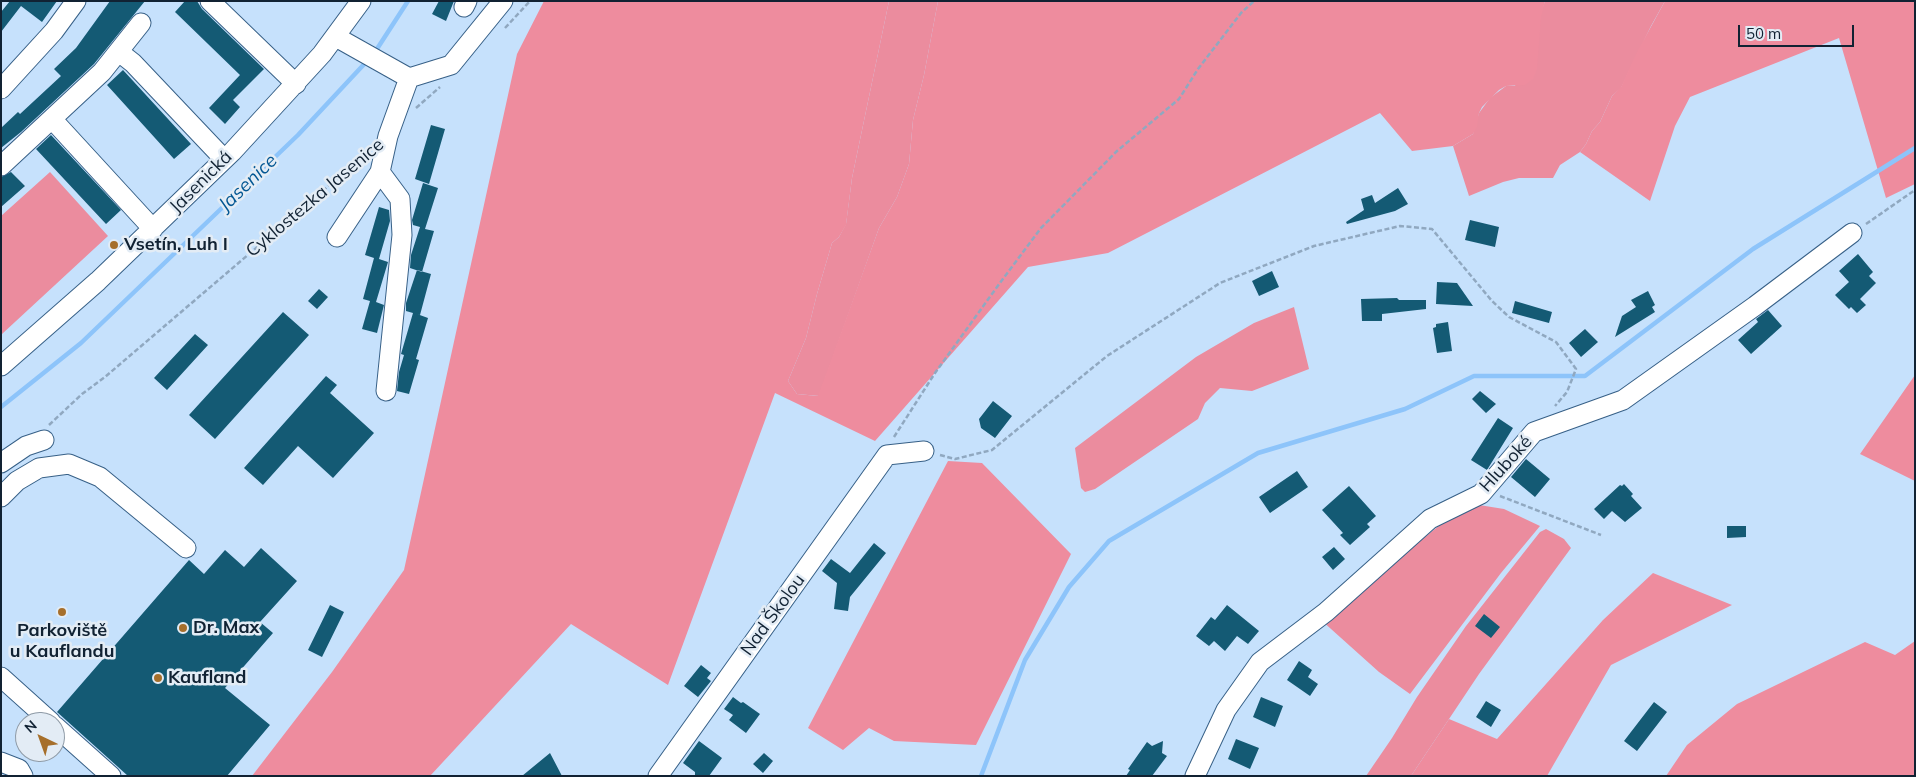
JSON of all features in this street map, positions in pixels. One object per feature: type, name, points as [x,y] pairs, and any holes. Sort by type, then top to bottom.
[{"type":"street","points":[[1,89],[54,32],[76,1]]},
{"type":"street","points":[[210,1],[296,84]]},
{"type":"street","name":"Jasenická","points":[[1,366],[98,281],[224,159],[296,84],[336,37],[361,1]]},
{"type":"street","points":[[336,37],[409,78],[451,65],[503,1]]},
{"type":"street","points":[[1,166],[102,72],[120,52],[141,23]]},
{"type":"street","points":[[120,52],[133,62],[224,159]]},
{"type":"street","points":[[337,237],[380,172],[388,136],[409,78]]},
{"type":"street","points":[[52,119],[153,229]]},
{"type":"street","points":[[380,172],[400,199],[402,235],[386,391]]},
{"type":"street","name":"Hluboké","points":[[1195,776],[1226,710],[1260,662],[1326,612],[1430,519],[1481,494],[1534,432],[1623,400],[1692,353],[1852,233]]},
{"type":"street","points":[[1,463],[45,434]]},
{"type":"street","points":[[887,455],[924,451]]},
{"type":"street","name":"Nad Školou","points":[[658,776],[887,455]]},
{"type":"street","points":[[1,498],[17,481],[39,468],[69,464],[100,477],[186,548]]},
{"type":"street","points":[[1,677],[40,712]]},
{"type":"street","points":[[65,735],[111,776]]},
{"type":"street","points":[[1,762],[19,769],[23,776]]},
{"type":"path","points":[[502,31],[530,1]]},
{"type":"path","points":[[887,455],[894,436],[935,373],[1041,228],[1117,150],[1179,99],[1198,69],[1241,13],[1254,1]]},
{"type":"path","points":[[412,112],[442,85]]},
{"type":"path","name":"Cyklostezka Jasenice","points":[[45,434],[82,394],[112,371],[388,136]]},
{"type":"path","points":[[1852,233],[1915,190]]},
{"type":"path","points":[[924,451],[955,459],[992,450],[1107,356],[1220,283],[1314,246],[1400,226],[1432,229],[1492,301],[1509,317],[1556,342],[1576,369],[1569,386]]},
{"type":"path","points":[[1481,494],[1500,496],[1601,535]]},
{"type":"shaded area","points":[[544,1],[889,1],[852,178],[846,225],[839,237],[832,243],[806,338],[788,381],[797,394],[818,396],[879,228],[897,197],[909,164],[913,120],[924,75],[938,1],[1545,1],[1541,17],[1537,69],[1533,79],[1525,85],[1506,86],[1499,90],[1482,107],[1477,127],[1473,134],[1453,146],[1412,151],[1380,113],[1108,253],[1028,267],[875,441],[775,393],[668,685],[571,624],[430,776],[252,776],[332,672],[404,570],[517,54]]},
{"type":"shaded area","points":[[889,1],[938,1],[924,75],[913,120],[909,164],[897,197],[879,228],[819,396],[797,394],[788,381],[806,338],[832,243],[839,237],[846,224],[852,178]]},
{"type":"shaded area","points":[[1545,1],[1665,1],[1621,88],[1612,96],[1600,122],[1592,131],[1580,152],[1560,165],[1553,178],[1519,178],[1503,182],[1469,196],[1453,146],[1473,134],[1479,113],[1490,98],[1506,86],[1515,86]]},
{"type":"shaded area","points":[[1665,1],[1915,1],[1915,184],[1886,198],[1839,38],[1690,97],[1675,126],[1650,201],[1580,152],[1592,131],[1600,122],[1612,96],[1621,87],[1636,54]]},
{"type":"shaded area","points":[[50,172],[108,236],[2,334],[1,216]]},
{"type":"shaded area","points":[[1294,307],[1309,369],[1252,391],[1220,388],[1205,403],[1198,419],[1095,489],[1085,492],[1081,488],[1075,448],[1196,357],[1254,323]]},
{"type":"shaded area","points":[[1915,375],[1915,481],[1860,454]]},
{"type":"shaded area","points":[[948,461],[982,463],[1071,554],[976,745],[894,741],[869,728],[843,750],[808,728]]},
{"type":"shaded area","points":[[1479,505],[1504,509],[1540,526],[1501,573],[1410,694],[1379,672],[1321,620],[1455,513]]},
{"type":"shaded area","points":[[1546,529],[1564,539],[1571,548],[1479,674],[1411,776],[1366,776],[1466,626],[1540,532]]},
{"type":"shaded area","points":[[1653,573],[1732,605],[1611,665],[1547,776],[1411,776],[1449,719],[1497,739],[1603,620]]},
{"type":"shaded area","points":[[1915,641],[1915,776],[1666,776],[1687,745],[1737,704],[1865,642],[1895,655]]},
{"type":"building","points":[[10,1],[57,1],[42,22],[21,6],[1,32],[1,12]]},
{"type":"building","points":[[110,1],[145,1],[94,64],[21,132],[1,148],[1,128],[18,112],[20,114],[61,76],[54,69],[76,48]]},
{"type":"building","points":[[185,1],[197,1],[202,9],[264,69],[233,100],[240,107],[225,124],[209,108],[240,75],[175,12]]},
{"type":"building","points":[[439,1],[454,1],[446,21],[432,14]]},
{"type":"building","points":[[123,70],[191,144],[174,159],[107,85]]},
{"type":"building","points":[[431,125],[445,129],[429,184],[415,179]]},
{"type":"building","points":[[51,135],[121,210],[106,224],[36,149]]},
{"type":"building","points":[[11,172],[25,186],[1,207],[1,177]]},
{"type":"building","points":[[423,183],[438,188],[425,229],[434,231],[422,272],[410,268],[411,255],[420,227],[413,225],[412,220]]},
{"type":"building","points":[[1398,188],[1408,204],[1395,211],[1347,224],[1346,222],[1364,210],[1361,199],[1372,195],[1375,203]]},
{"type":"building","points":[[379,207],[389,210],[390,221],[379,259],[388,262],[376,302],[384,305],[377,333],[362,329],[370,301],[363,299],[374,258],[365,255]]},
{"type":"building","points":[[1470,220],[1499,227],[1495,247],[1465,240]]},
{"type":"building","points":[[1858,254],[1873,272],[1869,276],[1876,283],[1860,299],[1866,305],[1857,313],[1851,307],[1849,309],[1835,295],[1849,282],[1839,271]]},
{"type":"building","points":[[417,270],[431,274],[420,315],[417,314],[428,318],[416,359],[419,360],[409,394],[397,391],[399,372],[404,355],[401,354],[413,313],[406,311],[406,303]]},
{"type":"building","points":[[1272,271],[1279,287],[1259,296],[1252,281]]},
{"type":"building","points":[[1437,282],[1457,283],[1473,306],[1436,304]]},
{"type":"building","points":[[319,289],[328,297],[317,309],[308,301]]},
{"type":"building","points":[[1648,291],[1655,305],[1652,307],[1655,312],[1615,337],[1622,316],[1636,307],[1631,300]]},
{"type":"building","points":[[1397,298],[1399,300],[1426,300],[1426,309],[1382,314],[1382,321],[1362,321],[1361,299]]},
{"type":"building","points":[[1515,301],[1552,312],[1549,323],[1512,313]]},
{"type":"building","points":[[1768,310],[1782,326],[1751,354],[1738,340],[1758,322],[1756,319]]},
{"type":"building","points":[[283,312],[309,335],[215,439],[189,415]]},
{"type":"building","points":[[1448,322],[1452,351],[1437,353],[1433,328],[1436,327],[1436,324]]},
{"type":"building","points":[[1585,329],[1598,342],[1581,357],[1569,343]]},
{"type":"building","points":[[195,334],[208,345],[167,390],[154,378]]},
{"type":"building","points":[[326,376],[337,385],[330,393],[374,433],[333,478],[298,446],[263,485],[244,468]]},
{"type":"building","points":[[1480,391],[1496,404],[1486,413],[1472,399]]},
{"type":"building","points":[[993,401],[1012,416],[995,438],[981,428],[979,419]]},
{"type":"building","points":[[1498,418],[1513,428],[1487,470],[1471,460]]},
{"type":"building","points":[[1526,459],[1550,479],[1535,497],[1511,477]]},
{"type":"building","points":[[1297,471],[1308,487],[1270,513],[1259,497]]},
{"type":"building","points":[[1624,484],[1633,494],[1631,496],[1642,508],[1625,522],[1612,511],[1604,519],[1594,509],[1620,485]]},
{"type":"building","points":[[1349,486],[1376,516],[1367,524],[1370,527],[1350,545],[1340,535],[1343,533],[1322,510]]},
{"type":"building","points":[[1727,526],[1746,526],[1746,537],[1727,538]]},
{"type":"building","points":[[874,543],[886,553],[850,597],[848,611],[834,609],[837,583],[822,571],[831,559],[850,573]]},
{"type":"building","points":[[1334,547],[1345,559],[1333,570],[1322,557]]},
{"type":"building","points":[[261,548],[297,581],[260,622],[273,633],[225,688],[270,725],[227,776],[128,776],[65,719],[65,712],[57,712],[189,560],[204,574],[225,550],[244,567]]},
{"type":"building","points":[[330,605],[344,612],[322,657],[308,650]]},
{"type":"building","points":[[1227,605],[1259,631],[1248,644],[1237,636],[1225,651],[1214,641],[1209,646],[1196,636],[1211,617],[1215,620]]},
{"type":"building","points":[[1484,614],[1500,627],[1491,638],[1475,626]]},
{"type":"building","points":[[1299,661],[1312,670],[1308,677],[1318,684],[1310,696],[1287,680]]},
{"type":"building","points":[[701,665],[711,673],[707,678],[711,681],[698,697],[684,686]]},
{"type":"building","points":[[733,697],[760,714],[746,733],[729,720],[733,715],[724,709]]},
{"type":"building","points":[[1261,697],[1283,706],[1275,727],[1253,717]]},
{"type":"building","points":[[1486,701],[1501,710],[1491,727],[1476,717]]},
{"type":"building","points":[[1654,702],[1667,712],[1637,751],[1624,741]]},
{"type":"building","points":[[1236,739],[1259,748],[1250,769],[1228,759]]},
{"type":"building","points":[[699,741],[722,758],[709,776],[695,776],[695,772],[683,763]]},
{"type":"building","points":[[1163,741],[1162,753],[1167,756],[1152,776],[1126,776],[1130,770],[1128,769],[1147,742],[1152,746]]},
{"type":"building","points":[[550,753],[562,776],[522,776]]},
{"type":"building","points":[[764,753],[773,761],[763,773],[753,764]]},
{"type":"waterway","name":"Jasenice","points":[[375,52],[408,1]]},
{"type":"waterway","name":"Jasenice","points":[[1,407],[81,343],[298,135],[368,60]]},
{"type":"waterway","points":[[981,776],[1025,660],[1069,587],[1109,541],[1258,453],[1405,409],[1474,376],[1585,376],[1753,249],[1915,148]]},
{"type":"place","name":"Vsetín, Luh I","points":[[114,245]]},
{"type":"place","name":"Parkoviště u Kauflandu","points":[[62,612]]},
{"type":"place","name":"Dr. Max","points":[[183,628]]},
{"type":"place","name":"Kaufland","points":[[158,678]]}]
